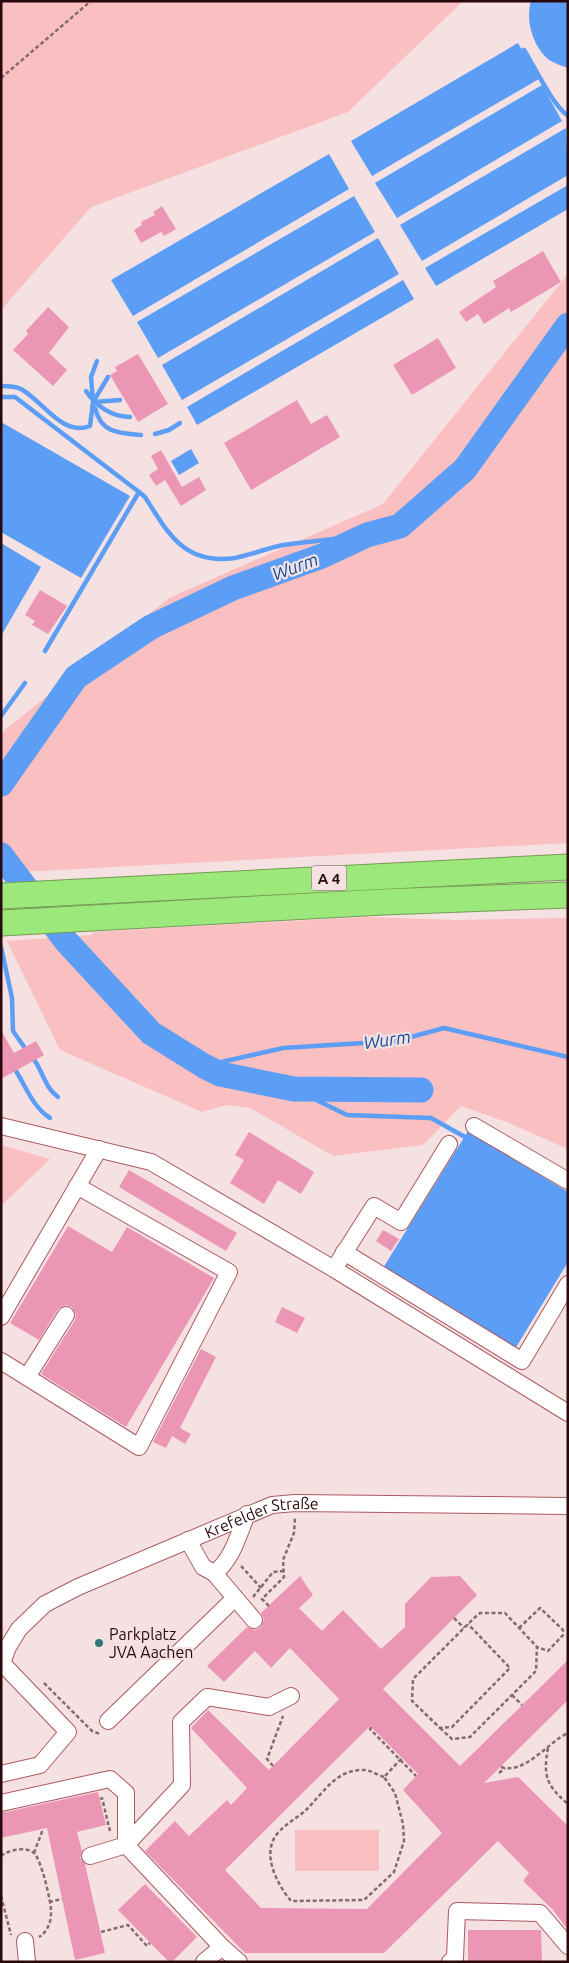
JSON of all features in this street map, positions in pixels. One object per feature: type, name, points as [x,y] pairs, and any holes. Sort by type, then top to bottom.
[{"type":"highway","name":"A 4","points":[[1,896],[568,866]]},
{"type":"highway","name":"A 4","points":[[1,923],[92,916],[568,895]]},
{"type":"street","points":[[1,1126],[151,1162],[334,1269],[568,1413]]},
{"type":"street","points":[[474,1126],[568,1181]]},
{"type":"street","points":[[334,1269],[374,1206],[400,1222],[449,1144]]},
{"type":"street","points":[[1,1317],[99,1149]]},
{"type":"street","points":[[1,1361],[139,1447],[229,1272],[77,1186]]},
{"type":"street","points":[[344,1252],[522,1361],[568,1284]]},
{"type":"street","points":[[27,1377],[66,1315]]},
{"type":"street","name":"Krefelder Straße","points":[[1,1774],[40,1765],[68,1732],[2,1664],[8,1647],[19,1629],[45,1604],[78,1587],[272,1505],[295,1503],[568,1506]]},
{"type":"street","points":[[214,1572],[222,1568],[248,1514]]},
{"type":"street","points":[[188,1540],[203,1567],[214,1572],[254,1620]]},
{"type":"street","points":[[108,1721],[234,1598]]},
{"type":"street","points":[[90,1856],[126,1845],[182,1785],[181,1722],[208,1697],[269,1707],[291,1696]]},
{"type":"street","points":[[1,1803],[110,1779],[126,1793],[126,1845],[239,1962]]},
{"type":"street","points":[[450,1962],[455,1958],[456,1912],[540,1913],[568,1946]]},
{"type":"street","points":[[26,1941],[27,1962]]},
{"type":"street","points":[[204,1962],[222,1946]]},
{"type":"path","points":[[1,78],[91,1]]},
{"type":"path","points":[[262,1599],[284,1577],[283,1560],[294,1533],[295,1503]]},
{"type":"path","points":[[230,1554],[261,1588]]},
{"type":"path","points":[[256,1593],[269,1606]]},
{"type":"path","points":[[519,1628],[540,1608],[563,1630],[563,1635],[548,1651],[537,1646],[519,1628],[505,1613],[480,1613],[413,1679],[412,1701],[452,1739],[470,1738],[536,1671],[537,1646]]},
{"type":"path","points":[[454,1618],[464,1628]]},
{"type":"path","points":[[440,1728],[452,1727],[510,1668],[468,1624]]},
{"type":"path","points":[[512,1695],[522,1706]]},
{"type":"path","points":[[273,1766],[267,1759],[291,1696]]},
{"type":"path","points":[[371,1727],[370,1729],[416,1776]]},
{"type":"path","points":[[501,1767],[505,1768],[523,1764],[568,1733]]},
{"type":"path","points":[[548,1746],[545,1770],[549,1785],[568,1804]]},
{"type":"path","points":[[384,1777],[401,1759]]},
{"type":"path","points":[[499,1773],[505,1768]]},
{"type":"path","points":[[363,1769],[384,1777],[395,1793],[403,1824],[404,1841],[394,1872],[364,1900],[291,1901],[274,1872],[270,1856],[272,1844],[277,1834],[306,1810],[326,1786],[336,1778],[363,1769]]},
{"type":"path","points":[[34,1852],[43,1829]]},
{"type":"path","points":[[1,1856],[13,1850],[26,1850],[34,1852],[39,1860],[52,1912],[49,1925],[44,1934],[32,1941],[16,1939],[10,1934],[1,1896]]},
{"type":"path","points":[[49,1902],[62,1899]]},
{"type":"path","points":[[101,1932],[128,1925],[147,1946],[150,1943]]},
{"type":"shaded area","points":[[1,1],[463,1],[348,112],[91,207],[1,310]]},
{"type":"shaded area","points":[[568,274],[568,843],[1,873],[1,735],[6,729],[169,598],[383,504]]},
{"type":"shaded area","points":[[367,917],[455,920],[568,918],[568,1149],[509,1123],[461,1106],[423,1145],[333,1156],[250,1108],[227,1105],[202,1112],[60,1050],[7,941],[92,935],[93,932]]},
{"type":"shaded area","points":[[1,1145],[50,1159],[1,1206]]},
{"type":"shaded area","points":[[295,1830],[379,1830],[379,1871],[295,1871]]},
{"type":"water","points":[[531,1],[568,1],[568,68],[549,60],[543,55],[535,41],[529,16]]},
{"type":"water","points":[[518,43],[539,79],[372,176],[351,141]]},
{"type":"water","points":[[542,85],[562,121],[397,218],[375,183]]},
{"type":"water","points":[[566,128],[568,175],[422,261],[400,225]]},
{"type":"water","points":[[329,154],[349,189],[133,316],[111,280]]},
{"type":"water","points":[[568,185],[568,209],[436,286],[425,268]]},
{"type":"water","points":[[354,196],[375,232],[158,358],[137,322]]},
{"type":"water","points":[[378,238],[399,274],[182,400],[162,365]]},
{"type":"water","points":[[403,280],[414,299],[197,425],[187,407]]},
{"type":"water","points":[[1,422],[130,496],[81,578],[1,532]]},
{"type":"water","points":[[191,449],[199,463],[179,475],[171,461]]},
{"type":"water","points":[[1,543],[41,567],[1,636]]},
{"type":"water","points":[[468,1131],[568,1192],[568,1262],[515,1349],[383,1268]]},
{"type":"building","points":[[162,206],[176,229],[164,236],[161,232],[141,243],[134,230],[142,225],[141,222],[155,215],[153,212]]},
{"type":"building","points":[[543,251],[561,282],[511,312],[509,308],[484,324],[478,314],[466,322],[459,312],[496,287],[493,281]]},
{"type":"building","points":[[48,307],[69,327],[49,353],[67,370],[53,386],[13,350],[28,334],[26,331]]},
{"type":"building","points":[[438,338],[456,368],[412,395],[393,365]]},
{"type":"building","points":[[138,354],[168,404],[138,422],[110,375],[117,371],[115,367]]},
{"type":"building","points":[[297,400],[311,424],[327,415],[340,437],[251,490],[224,443]]},
{"type":"building","points":[[161,450],[182,487],[199,477],[206,490],[181,506],[165,480],[156,486],[149,475],[158,469],[151,456]]},
{"type":"building","points":[[40,590],[67,606],[48,634],[32,625],[35,621],[25,615]]},
{"type":"building","points":[[1,1030],[14,1053],[36,1041],[44,1055],[1,1079]]},
{"type":"building","points":[[249,1132],[314,1172],[301,1194],[278,1180],[264,1204],[230,1183],[244,1160],[235,1155]]},
{"type":"building","points":[[129,1170],[237,1233],[226,1251],[119,1187]]},
{"type":"building","points":[[68,1226],[112,1252],[127,1227],[214,1278],[126,1427],[41,1374],[75,1320],[76,1315],[72,1307],[66,1305],[58,1309],[39,1340],[10,1323]]},
{"type":"building","points":[[383,1230],[399,1239],[391,1251],[376,1241]]},
{"type":"building","points":[[282,1307],[305,1318],[297,1333],[275,1322]]},
{"type":"building","points":[[201,1349],[216,1357],[180,1428],[191,1434],[185,1444],[172,1436],[166,1448],[153,1442]]},
{"type":"building","points":[[300,1576],[313,1595],[299,1608],[322,1631],[343,1610],[381,1649],[405,1627],[405,1604],[431,1577],[460,1576],[477,1595],[383,1689],[460,1766],[568,1660],[568,1700],[484,1783],[518,1777],[568,1826],[568,1930],[553,1910],[523,1881],[529,1873],[498,1841],[384,1953],[245,1953],[145,1851],[175,1821],[189,1836],[227,1800],[231,1805],[247,1788],[191,1728],[208,1710],[269,1770],[339,1699],[290,1648],[271,1668],[255,1651],[224,1682],[207,1666],[247,1627],[255,1630],[261,1627],[264,1619],[261,1613]],"holes":[[[370,1726],[418,1774],[403,1790],[442,1833],[367,1909],[261,1908],[225,1870]]]},
{"type":"building","points":[[98,1792],[106,1825],[77,1832],[82,1851],[80,1858],[85,1864],[105,1953],[75,1960],[47,1828],[1,1838],[1,1813]]},
{"type":"building","points":[[145,1884],[197,1937],[172,1962],[169,1962],[118,1910]]},
{"type":"building","points":[[468,1930],[541,1930],[542,1962],[468,1962]]},
{"type":"waterway","points":[[522,51],[524,50],[556,103],[568,116]]},
{"type":"waterway","name":"Wurm","points":[[1,784],[76,677],[151,627],[233,588],[322,556],[367,535],[400,526],[465,469],[568,325]]},
{"type":"waterway","points":[[93,401],[91,377],[97,361]]},
{"type":"waterway","points":[[1,386],[21,389],[62,422],[70,427],[80,428],[90,426],[93,402],[108,377]]},
{"type":"waterway","points":[[86,391],[105,410],[117,415],[130,417]]},
{"type":"waterway","points":[[1,397],[15,397],[139,492],[145,497],[171,535],[191,552],[203,557],[218,559],[235,558],[283,545],[367,535]]},
{"type":"waterway","points":[[94,402],[120,400]]},
{"type":"waterway","points":[[95,408],[101,422],[106,427],[118,432],[141,435]]},
{"type":"waterway","points":[[155,434],[169,430],[180,423]]},
{"type":"waterway","points":[[45,651],[139,492]]},
{"type":"waterway","points":[[1,716],[25,683]]},
{"type":"waterway","name":"Wurm","points":[[1,855],[66,941],[151,1033],[204,1066],[220,1074],[294,1089],[421,1090]]},
{"type":"waterway","points":[[1,947],[12,998],[13,1031],[25,1048]]},
{"type":"waterway","name":"Wurm","points":[[204,1066],[283,1048],[396,1041],[444,1028],[568,1057]]},
{"type":"waterway","points":[[35,1061],[48,1085],[58,1097]]},
{"type":"waterway","points":[[16,1071],[34,1103],[50,1118]]},
{"type":"waterway","points":[[294,1089],[347,1115],[431,1118],[465,1137]]},
{"type":"place","name":"Parkplatz JVA Aachen","points":[[99,1643]]}]
